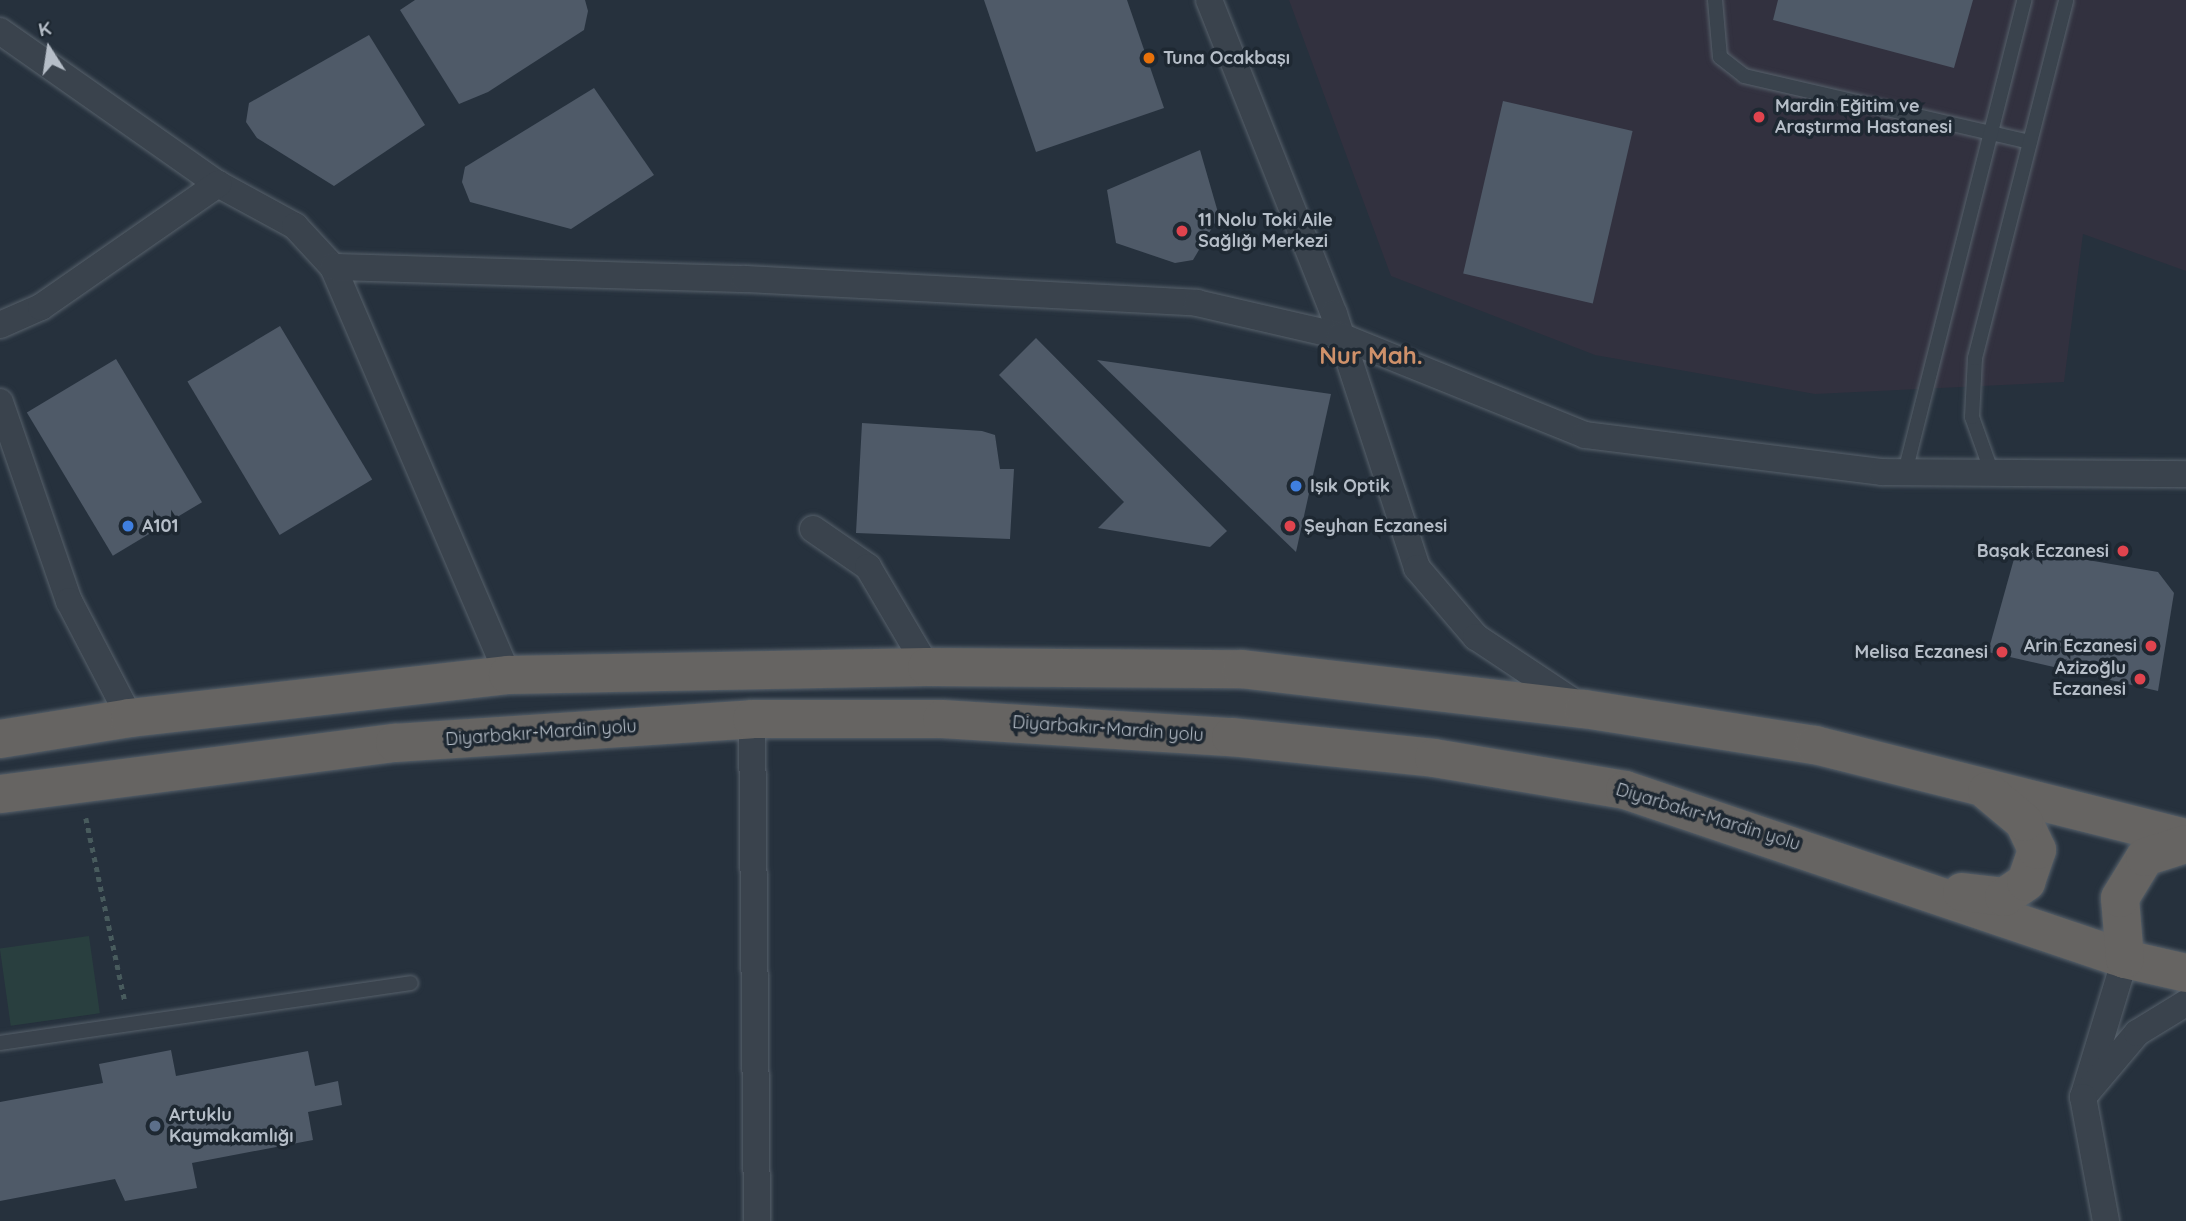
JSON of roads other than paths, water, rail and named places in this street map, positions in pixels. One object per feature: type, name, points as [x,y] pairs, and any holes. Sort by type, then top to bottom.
[{"type":"highway","points":[[0,738],[130,719],[508,675],[927,667],[1242,669],[1584,709],[1815,745],[2186,838]]},
{"type":"highway","name":"Diyarbakır-Mardin yolu","points":[[0,794],[395,743],[751,719],[942,719],[1231,737],[1434,758],[1625,790],[1922,887],[2125,959],[2186,973]]},
{"type":"highway","points":[[1922,887],[2004,897],[2026,882],[2037,849],[2024,822],[1983,787]]},
{"type":"highway","points":[[2125,959],[2120,898],[2145,857],[2186,844]]},
{"type":"street","points":[[1209,0],[1340,336],[1417,568],[1476,637],[1584,709]]},
{"type":"street","points":[[0,31],[218,184],[295,226],[333,267],[508,675]]},
{"type":"street","points":[[0,324],[41,307],[218,184]]},
{"type":"street","points":[[333,267],[745,279],[1197,303],[1340,336],[1585,435],[1905,472],[2186,474]]},
{"type":"street","points":[[0,402],[69,601],[130,719]]},
{"type":"street","points":[[813,529],[868,568],[927,667]]},
{"type":"street","points":[[751,719],[757,1221]]},
{"type":"street","points":[[2106,1221],[2083,1097],[2125,959]]},
{"type":"street","points":[[2083,1097],[2137,1034],[2186,1003]]},
{"type":"lane","points":[[1715,0],[1714,36],[1720,57],[1744,76],[2029,142]]},
{"type":"lane","points":[[1905,472],[2024,0]]},
{"type":"lane","points":[[1992,473],[1972,417],[1975,358],[2066,0]]},
{"type":"lane","points":[[0,1043],[411,983]]},
{"type":"place","name":"Tuna Ocakbaşı","points":[[1149,58]]},
{"type":"place","name":"Mardin Eğitim ve Araştırma Hastanesi","points":[[1759,117]]},
{"type":"place","name":"11 Nolu Toki Aile Sağlığı Merkezi","points":[[1182,231]]},
{"type":"place","name":"Işık Optik","points":[[1296,486]]},
{"type":"place","name":"A101","points":[[128,526]]},
{"type":"place","name":"Şeyhan Eczanesi","points":[[1290,526]]},
{"type":"place","name":"Başak Eczanesi","points":[[2123,551]]},
{"type":"place","name":"Arin Eczanesi","points":[[2151,646]]},
{"type":"place","name":"Melisa Eczanesi","points":[[2002,652]]},
{"type":"place","name":"Azizoğlu Eczanesi","points":[[2140,679]]},
{"type":"place","name":"Artuklu Kaymakamlığı","points":[[155,1126]]},
{"type":"district","name":"Nur Mah.","points":[[1371,356]]}]
